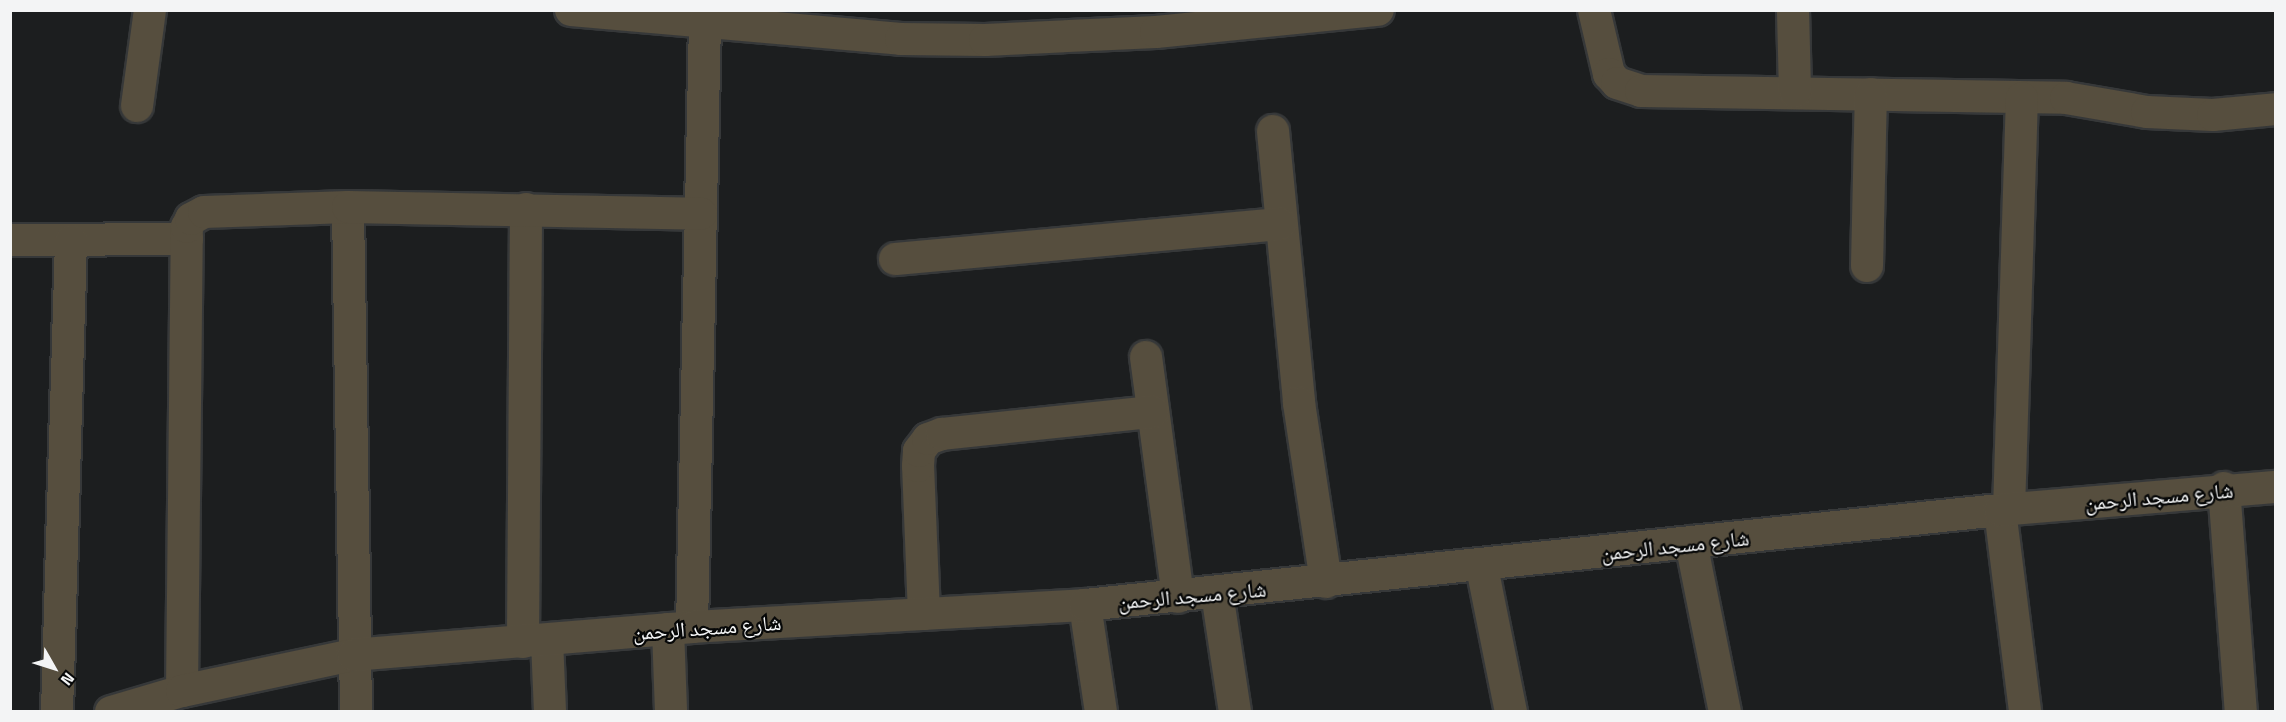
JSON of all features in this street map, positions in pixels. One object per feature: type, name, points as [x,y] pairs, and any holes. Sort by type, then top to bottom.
[{"type":"street","points":[[137,106],[150,10]]},
{"type":"street","points":[[571,10],[901,39],[986,40],[1060,39],[1251,17],[1378,10]]},
{"type":"street","points":[[1593,10],[1609,74],[1629,89],[2066,98],[2147,112],[2213,115],[2276,109]]},
{"type":"street","points":[[1793,10],[1795,92]]},
{"type":"street","points":[[671,711],[680,628],[701,214],[705,22]]},
{"type":"street","points":[[1867,266],[1871,94]]},
{"type":"street","points":[[2022,98],[2004,510],[2025,711]]},
{"type":"street","points":[[1273,131],[1280,224],[1299,403],[1326,582]]},
{"type":"street","points":[[182,691],[187,239],[191,219],[204,212],[348,207],[701,214]]},
{"type":"street","points":[[348,207],[353,655],[356,711]]},
{"type":"street","points":[[526,209],[535,641],[550,711]]},
{"type":"street","points":[[895,259],[1280,224]]},
{"type":"street","points":[[10,240],[187,239]]},
{"type":"street","points":[[57,711],[71,241]]},
{"type":"street","points":[[1146,357],[1178,597]]},
{"type":"street","points":[[924,614],[918,466],[919,451],[928,439],[942,434],[1154,412]]},
{"type":"street","name":"شارع مسجد الرحمن","points":[[111,711],[182,691],[353,655],[680,628],[1085,605],[1217,594],[2004,510],[2224,489],[2276,487]]},
{"type":"street","points":[[2224,489],[2241,711]]},
{"type":"street","points":[[1691,542],[1725,711]]},
{"type":"street","points":[[1482,567],[1511,711]]},
{"type":"street","points":[[1217,594],[1235,711]]},
{"type":"street","points":[[1085,605],[1101,711]]}]
